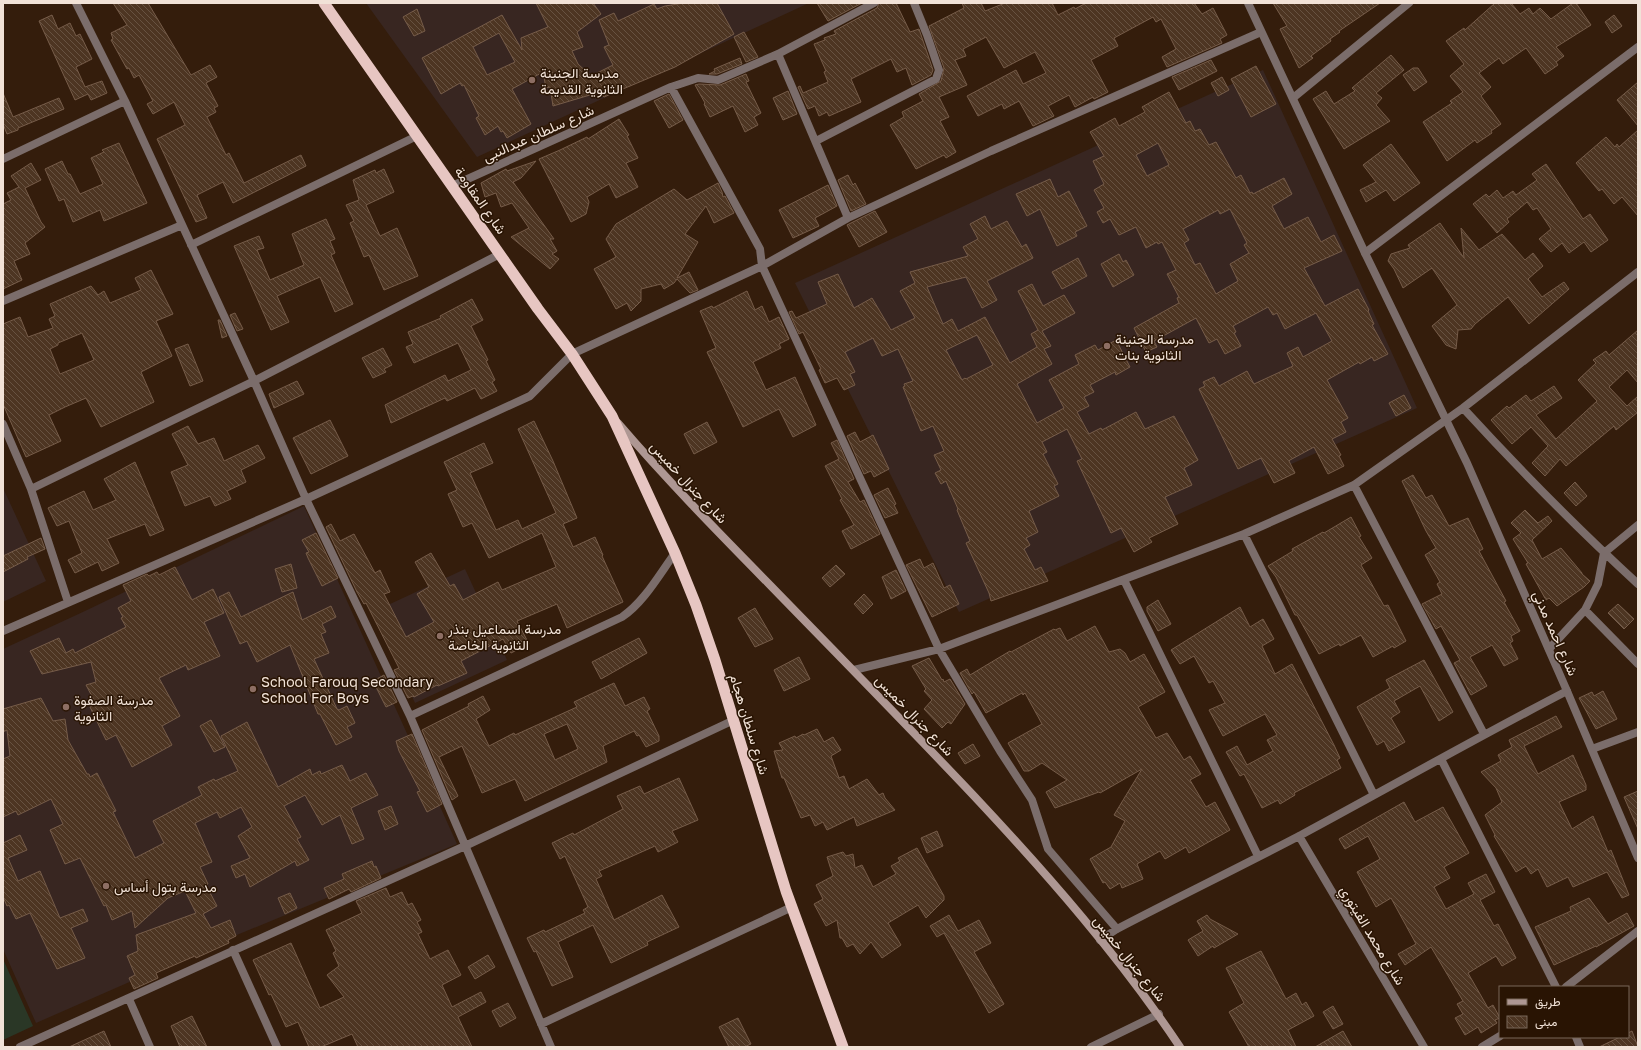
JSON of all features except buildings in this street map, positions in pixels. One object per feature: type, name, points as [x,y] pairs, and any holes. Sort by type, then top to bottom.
[{"type":"highway","name":"شارع المقاومة","points":[[324,3],[538,309],[572,354],[612,416]]},
{"type":"highway","name":"شارع سلطان هجام","points":[[612,416],[675,553],[696,605],[734,720],[792,907],[843,1047]]},
{"type":"main road","name":"شارع جنرال خميس","points":[[612,416],[683,496],[892,708],[1030,856],[1159,1014],[1180,1047]]},
{"type":"street","points":[[76,3],[125,101],[254,381],[306,499],[410,716],[551,1047]]},
{"type":"street","name":"شارع سلطان عبدالنبى","points":[[452,186],[671,87],[698,78],[718,80],[778,54],[874,3]]},
{"type":"street","points":[[816,141],[936,79],[939,70],[914,3]]},
{"type":"street","name":"شارع احمد مدني","points":[[1248,3],[1365,254],[1467,463],[1549,649],[1638,858]]},
{"type":"street","points":[[1293,98],[1409,3]]},
{"type":"street","points":[[3,631],[306,499],[530,396],[572,354],[762,266],[848,218],[991,152],[1261,32]]},
{"type":"street","points":[[1365,254],[1638,47]]},
{"type":"street","points":[[778,54],[848,218]]},
{"type":"street","points":[[671,87],[760,249],[762,266],[939,649],[1000,751],[1032,800],[1048,849],[1117,929]]},
{"type":"street","points":[[3,159],[125,101]]},
{"type":"street","points":[[191,245],[417,136]]},
{"type":"street","points":[[3,301],[182,225]]},
{"type":"street","points":[[31,489],[254,381],[500,254]]},
{"type":"street","points":[[854,670],[939,649],[1244,534],[1354,485],[1463,408],[1638,272]]},
{"type":"street","points":[[1463,408],[1525,474],[1604,553],[1638,584]]},
{"type":"street","points":[[3,424],[31,489],[68,602]]},
{"type":"street","points":[[1354,485],[1484,734]]},
{"type":"street","points":[[1549,649],[1585,610],[1598,584],[1604,553],[1638,525]]},
{"type":"street","points":[[1244,534],[1374,794]]},
{"type":"street","points":[[410,716],[622,617],[632,610],[675,553]]},
{"type":"street","points":[[1124,580],[1258,856]]},
{"type":"street","points":[[1585,610],[1638,664]]},
{"type":"street","points":[[1100,940],[1117,929],[1299,836],[1484,734],[1567,691]]},
{"type":"street","points":[[20,1047],[465,846],[734,720]]},
{"type":"street","points":[[1592,749],[1638,732]]},
{"type":"street","points":[[1441,759],[1555,986]]},
{"type":"street","name":"شارع محمد الفيتوري","points":[[1299,836],[1424,1047]]},
{"type":"street","points":[[541,1024],[792,907]]},
{"type":"street","points":[[1567,986],[1638,930]]},
{"type":"street","points":[[233,950],[277,1047]]},
{"type":"street","points":[[129,999],[150,1047]]},
{"type":"street","points":[[1091,1047],[1159,1014]]},
{"type":"street","points":[[1482,1047],[1499,1037]]},
{"type":"shaded area","name":"مدرسة الجنينة الثانوية القديمة","points":[[366,3],[809,3],[477,157]]},
{"type":"shaded area","name":"مدرسة الجنينة الثانوية بنات","points":[[1263,70],[1417,408],[959,612],[795,283]]},
{"type":"shaded area","points":[[3,488],[46,581],[3,602]]},
{"type":"shaded area","points":[[304,506],[457,844],[232,937],[36,1023],[3,949],[3,649]]},
{"type":"shaded area","name":"مدرسة اسماعيل بنذر الثانوية الخاصة","points":[[465,569],[507,660],[415,703],[373,612]]},
{"type":"green space","points":[[3,959],[33,1026],[3,1040]]},
{"type":"place","name":"مدرسة الجنينة الثانوية القديمة","points":[[532,80]]},
{"type":"place","name":"مدرسة الجنينة الثانوية بنات","points":[[1107,346]]},
{"type":"place","name":"مدرسة اسماعيل بنذر الثانوية الخاصة","points":[[440,636]]},
{"type":"place","name":"School Farouq Secondary School For Boys","points":[[253,689]]},
{"type":"place","name":"مدرسة الصفوة الثانوية","points":[[66,707]]},
{"type":"place","name":"مدرسة بتول أساس","points":[[106,886]]}]
